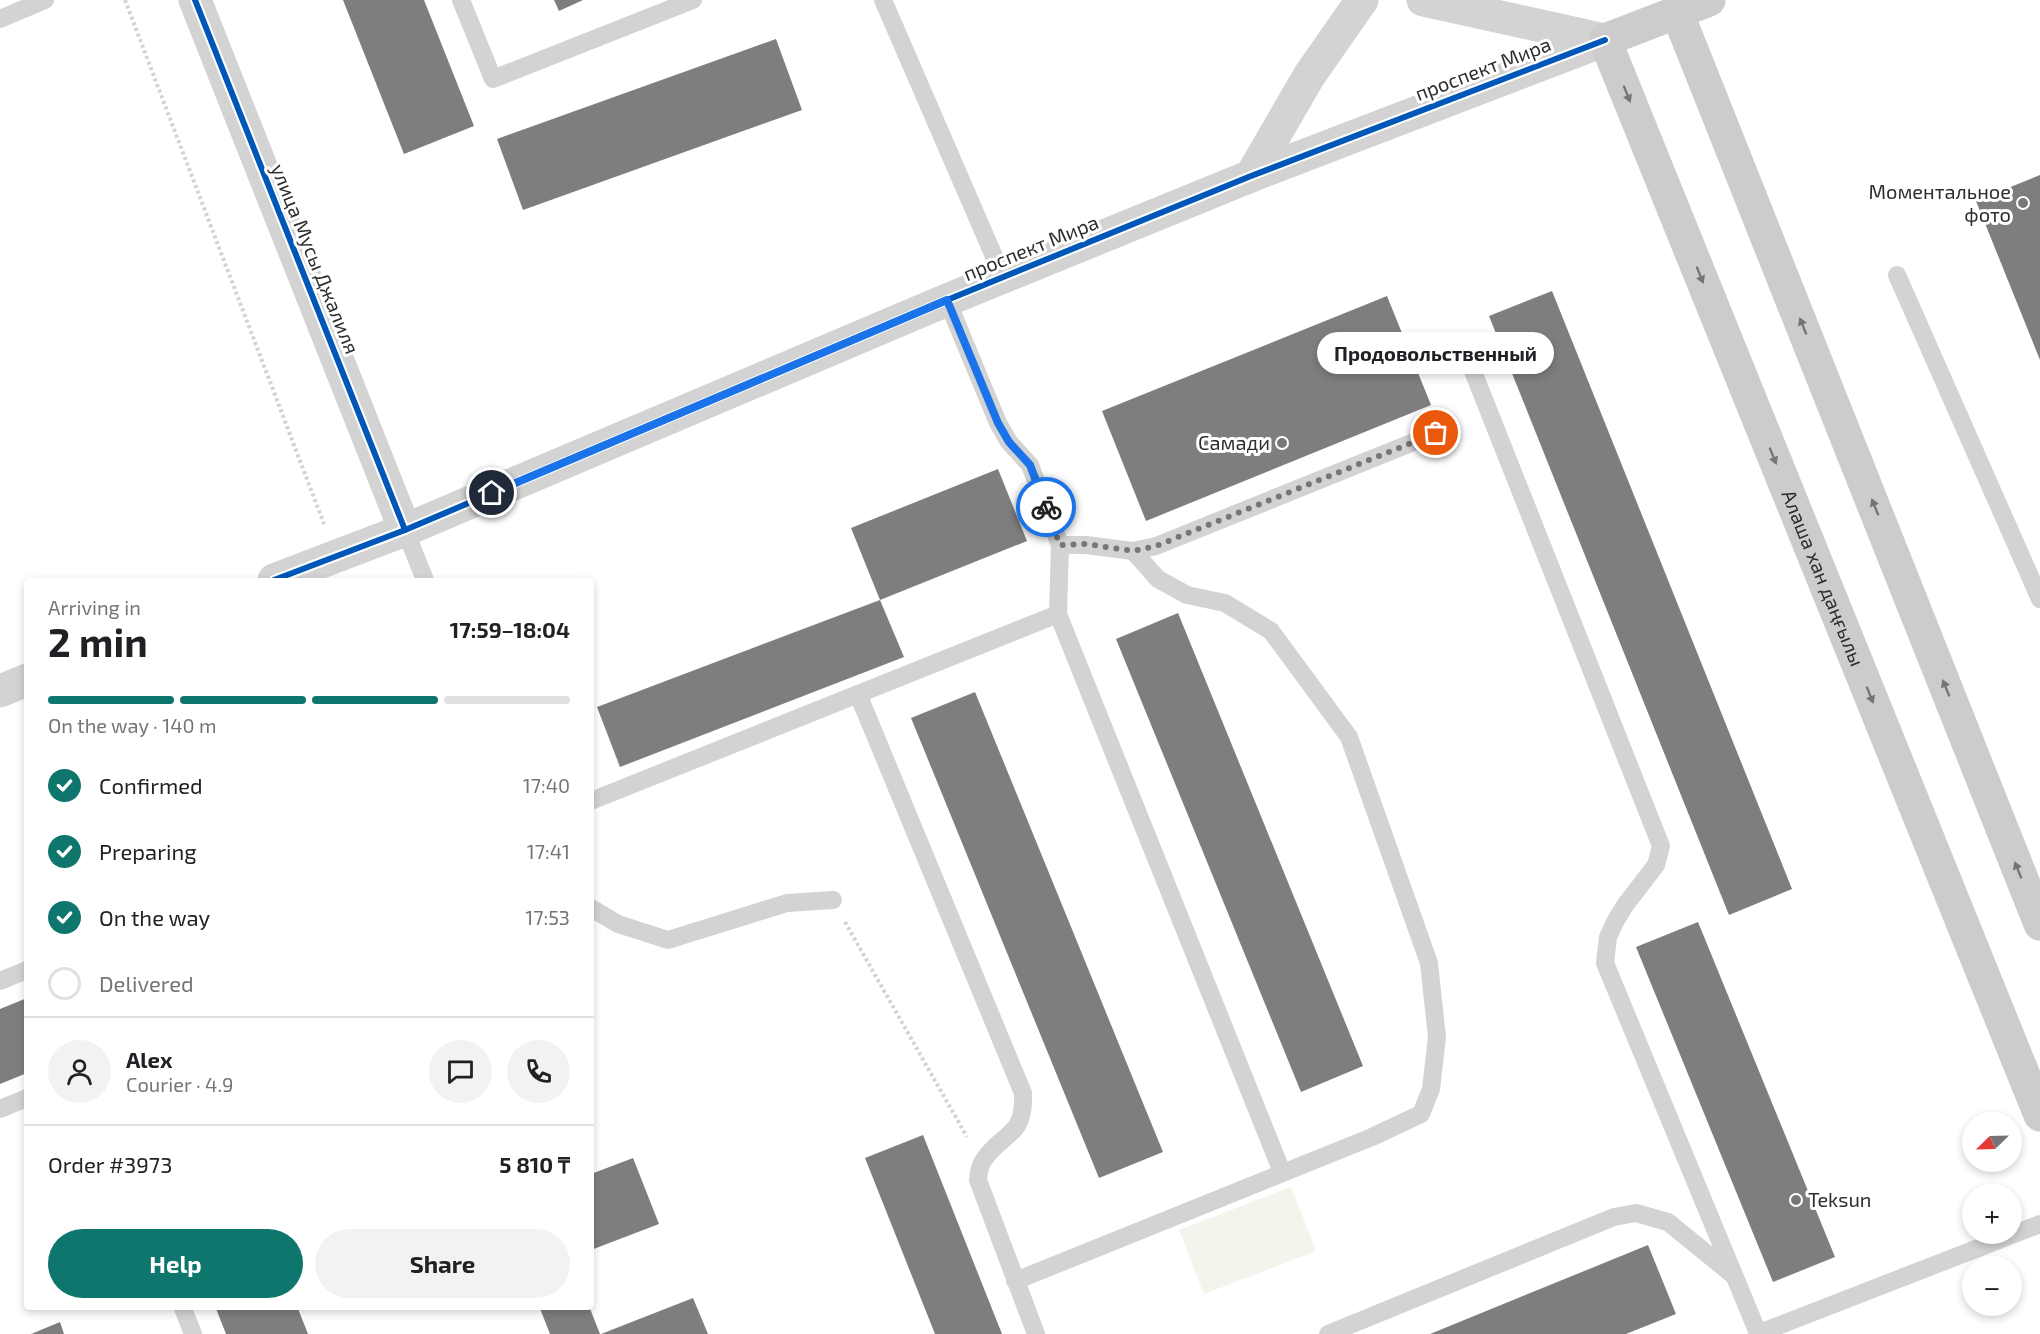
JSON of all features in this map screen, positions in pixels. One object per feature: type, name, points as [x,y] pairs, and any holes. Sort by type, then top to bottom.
[{"type":"main road","name":"проспект Мира","points":[[1605,40],[1709,0]]},
{"type":"main road","points":[[1677,12],[2040,924]]},
{"type":"main road","name":"Алаша хан даңғылы","points":[[1605,40],[2040,1115]]},
{"type":"street","name":"улица Мусы Джалиля","points":[[195,0],[405,530]]},
{"type":"street","points":[[1251,176],[1309,76],[1362,0]]},
{"type":"street","points":[[1423,0],[1605,40]]},
{"type":"street","name":"проспект Мира","points":[[279,578],[405,530],[947,300],[1251,176],[1605,40]]},
{"type":"street","points":[[0,691],[24,681]]},
{"type":"lane","points":[[0,19],[45,0]]},
{"type":"lane","points":[[461,0],[493,79],[693,0]]},
{"type":"lane","points":[[883,0],[1003,277]]},
{"type":"lane","points":[[1897,274],[2040,599]]},
{"type":"lane","points":[[947,300],[998,423],[1009,442],[1030,465],[1060,545],[1058,614],[1282,1172]]},
{"type":"lane","points":[[1461,341],[1661,846],[1656,865],[1616,920],[1608,937],[1605,963],[1758,1334],[2040,1224]]},
{"type":"lane","points":[[1060,545],[1086,544],[1133,551],[1156,546],[1436,433]]},
{"type":"lane","points":[[405,530],[424,578]]},
{"type":"lane","points":[[1015,1281],[1372,1137],[1421,1114],[1431,1089],[1437,1037],[1429,963],[1349,737],[1271,631],[1225,603],[1187,595],[1158,579],[1133,551]]},
{"type":"lane","points":[[594,800],[1058,614]]},
{"type":"lane","points":[[858,694],[1023,1093],[1020,1124],[981,1162],[978,1180],[1036,1334]]},
{"type":"lane","points":[[594,910],[618,924],[668,940],[787,903],[833,900]]},
{"type":"lane","points":[[0,981],[24,971]]},
{"type":"lane","points":[[0,1108],[24,1099]]},
{"type":"lane","points":[[1328,1334],[1614,1217],[1636,1213],[1668,1222],[1736,1278]]},
{"type":"lane","points":[[184,1310],[193,1334]]},
{"type":"path","points":[[125,0],[336,555]]},
{"type":"path","points":[[833,900],[981,1162]]},
{"type":"shaded area","points":[[1291,1187],[1316,1251],[1204,1294],[1179,1230]]},
{"type":"building","points":[[343,0],[424,0],[474,126],[404,154]]},
{"type":"building","points":[[554,0],[583,0],[559,11]]},
{"type":"building","points":[[776,39],[802,110],[523,210],[497,139]]},
{"type":"building","points":[[2040,175],[2040,360],[1976,201]]},
{"type":"building","points":[[1552,291],[1792,889],[1729,915],[1489,316]]},
{"type":"building","points":[[1387,296],[1431,405],[1146,521],[1102,411]]},
{"type":"building","points":[[998,469],[1027,541],[880,600],[851,528]]},
{"type":"building","points":[[880,600],[904,657],[620,767],[597,707]]},
{"type":"building","points":[[1178,613],[1363,1066],[1301,1092],[1116,639]]},
{"type":"building","points":[[975,692],[1163,1152],[1099,1178],[911,718]]},
{"type":"building","points":[[1698,922],[1835,1257],[1773,1282],[1636,947]]},
{"type":"building","points":[[24,999],[24,1074],[0,1084],[0,1009]]},
{"type":"building","points":[[923,1135],[1002,1334],[935,1334],[865,1158]]},
{"type":"building","points":[[633,1158],[659,1224],[594,1249],[594,1173]]},
{"type":"building","points":[[1648,1245],[1676,1314],[1626,1334],[1430,1334]]},
{"type":"building","points":[[693,1298],[708,1334],[601,1334]]},
{"type":"building","points":[[217,1310],[299,1310],[308,1334],[226,1334]]},
{"type":"building","points":[[541,1310],[591,1310],[600,1334],[550,1334]]},
{"type":"building","points":[[60,1322],[64,1334],[31,1334]]},
{"type":"cycle path","points":[[195,0],[405,530]]},
{"type":"cycle path","points":[[279,578],[405,530],[947,300],[1251,176],[1605,40]]},
{"type":"way so far","points":[[1046,507],[1060,545],[1086,544],[1133,551],[1156,546],[1436,433]]},
{"type":"place","name":"Моментальное фото","points":[[2023,203]]},
{"type":"place","name":"Продовольственный","points":[[1436,433]]},
{"type":"place","name":"Самади","points":[[1282,443]]},
{"type":"place","name":"Teksun","points":[[1796,1200]]},
{"type":"route","points":[[492,493],[947,300],[998,423],[1009,442],[1030,465],[1046,507]]}]
